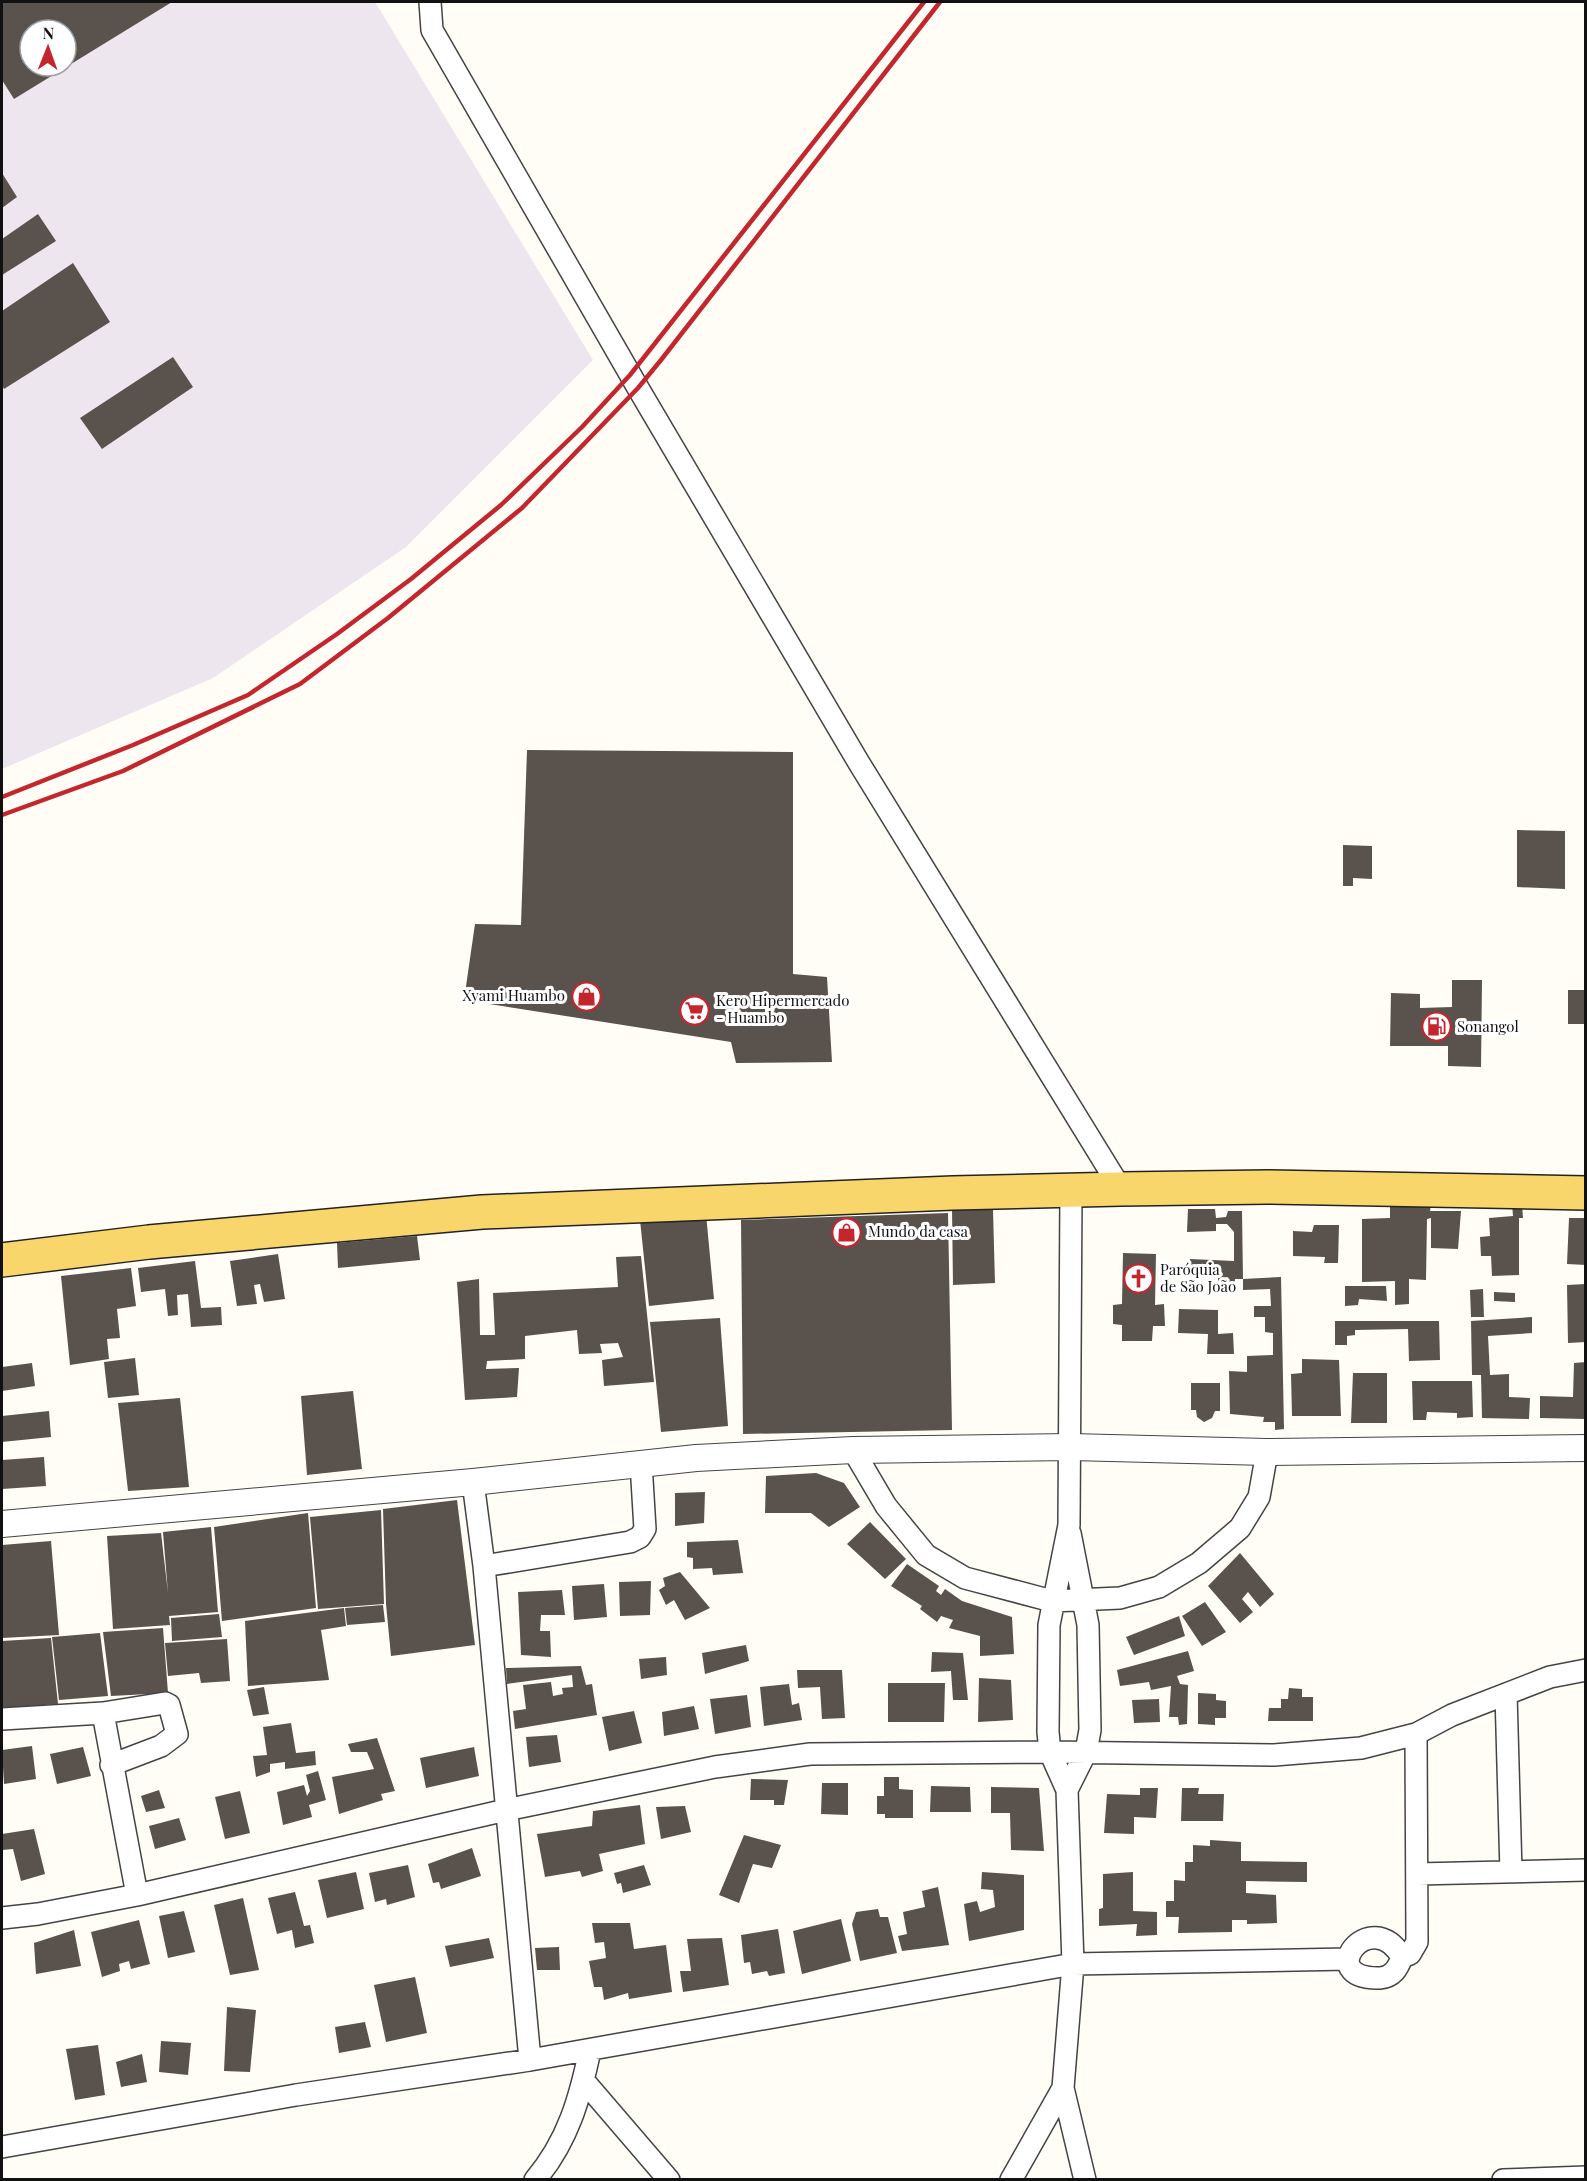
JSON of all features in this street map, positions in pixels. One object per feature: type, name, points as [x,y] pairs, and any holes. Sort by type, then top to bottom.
[{"type":"main road","points":[[1392,1190],[1428,1180],[1469,1175],[1586,1172]]},
{"type":"main road","points":[[2,1260],[160,1241],[482,1212],[953,1193],[1121,1189],[1268,1187],[1586,1193]]},
{"type":"street","points":[[430,2],[432,30],[638,388],[859,763],[1121,1189]]},
{"type":"street","points":[[1071,1191],[1069,1525],[1049,1625],[1050,1752],[1066,1790],[1073,1964],[1063,2088],[1085,2180]]},
{"type":"street","points":[[2,1524],[473,1482],[642,1463],[853,1450],[1071,1447],[1268,1452],[1586,1448]]},
{"type":"street","points":[[853,1450],[885,1506],[926,1555],[965,1578],[1052,1601],[1120,1598],[1159,1587],[1199,1563],[1240,1528],[1259,1497],[1268,1452]]},
{"type":"street","points":[[484,1566],[630,1542],[640,1537],[645,1528],[642,1463]]},
{"type":"street","points":[[473,1482],[484,1566],[530,2060]]},
{"type":"street","points":[[1066,1790],[1086,1752],[1090,1730],[1088,1625],[1069,1525]]},
{"type":"street","points":[[2,1918],[38,1914],[137,1895],[506,1810],[716,1767],[810,1754],[1086,1752],[1274,1755],[1361,1748],[1416,1734],[1452,1716],[1550,1677],[1586,1670]]},
{"type":"street","points":[[1506,1694],[1511,1872]]},
{"type":"street","points":[[2,1719],[103,1713],[165,1703],[170,1705],[177,1734],[161,1746],[111,1765]]},
{"type":"street","points":[[103,1713],[137,1895]]},
{"type":"street","points":[[1402,1957],[1410,1954],[1417,1942],[1416,1734]]},
{"type":"street","points":[[1418,1874],[1586,1870]]},
{"type":"street","points":[[1372,1939],[1385,1940],[1396,1946],[1402,1957],[1399,1967],[1384,1977],[1370,1978],[1358,1974],[1351,1968],[1348,1959],[1349,1951],[1358,1943],[1372,1939]]},
{"type":"street","points":[[2,2147],[296,2095],[590,2050],[1073,1964],[1348,1959]]},
{"type":"street","points":[[535,2180],[565,2137],[580,2099],[590,2050]]},
{"type":"street","points":[[584,2080],[669,2180]]},
{"type":"street","points":[[1011,2180],[1063,2088]]},
{"type":"street","points":[[1503,2180],[1586,2177]]},
{"type":"shaded area","points":[[2,2],[375,2],[593,360],[406,547],[213,678],[2,769]]},
{"type":"building","points":[[2,2],[172,2],[78,60],[78,18],[18,18],[18,78],[48,78],[14,99],[2,80]]},
{"type":"building","points":[[2,173],[17,197],[2,208]]},
{"type":"building","points":[[38,214],[56,241],[2,275],[2,239]]},
{"type":"building","points":[[73,263],[110,322],[4,389],[2,385],[2,311]]},
{"type":"building","points":[[173,357],[193,387],[102,449],[80,418]]},
{"type":"building","points":[[527,750],[793,752],[793,974],[827,977],[832,1062],[736,1063],[731,1042],[464,1000],[475,924],[521,925]]},
{"type":"building","points":[[1517,830],[1565,831],[1565,889],[1517,887]]},
{"type":"building","points":[[1343,845],[1372,846],[1372,879],[1353,878],[1353,886],[1343,886]]},
{"type":"building","name":"Sonangol","points":[[1452,980],[1482,980],[1481,1067],[1448,1066],[1448,1046],[1390,1046],[1391,993],[1420,994],[1420,1008],[1452,1007]]},
{"type":"building","points":[[1568,990],[1586,990],[1586,1024],[1568,1024]]},
{"type":"building","points":[[1512,1204],[1522,1204],[1523,1218],[1519,1218],[1519,1275],[1492,1276],[1491,1256],[1481,1256],[1480,1237],[1490,1236],[1489,1218],[1513,1216]]},
{"type":"building","points":[[1431,1205],[1430,1211],[1461,1211],[1458,1249],[1431,1248],[1431,1218],[1427,1219],[1426,1280],[1409,1279],[1409,1304],[1395,1305],[1395,1281],[1362,1282],[1362,1219],[1390,1218],[1390,1207]]},
{"type":"building","points":[[952,1208],[993,1210],[995,1283],[953,1285]]},
{"type":"building","points":[[1188,1209],[1215,1209],[1216,1218],[1226,1217],[1228,1211],[1242,1211],[1243,1279],[1235,1279],[1234,1288],[1218,1288],[1218,1276],[1190,1275],[1190,1259],[1234,1261],[1234,1232],[1227,1224],[1216,1224],[1216,1231],[1187,1232]]},
{"type":"building","points":[[948,1213],[952,1430],[743,1434],[741,1220]]},
{"type":"building","points":[[706,1214],[714,1299],[649,1306],[640,1220]]},
{"type":"building","points":[[1569,1218],[1586,1218],[1586,1265],[1567,1264]]},
{"type":"building","points":[[1314,1225],[1339,1225],[1338,1263],[1324,1263],[1325,1257],[1293,1256],[1293,1231],[1312,1232]]},
{"type":"building","points":[[417,1236],[420,1260],[338,1268],[337,1243]]},
{"type":"building","name":"Paróquia de São João","points":[[1123,1253],[1156,1254],[1155,1305],[1164,1304],[1165,1326],[1153,1326],[1152,1341],[1122,1341],[1122,1325],[1113,1324],[1113,1305],[1122,1304]]},
{"type":"building","points":[[278,1254],[285,1299],[264,1302],[260,1284],[254,1285],[257,1304],[237,1306],[230,1261]]},
{"type":"building","points":[[641,1256],[654,1382],[604,1386],[602,1360],[623,1357],[618,1343],[600,1344],[602,1353],[579,1354],[577,1330],[525,1336],[525,1359],[487,1361],[486,1369],[519,1368],[517,1397],[465,1400],[457,1282],[479,1279],[480,1335],[495,1335],[493,1293],[618,1287],[616,1257]]},
{"type":"building","points":[[195,1261],[201,1308],[221,1307],[222,1325],[191,1327],[188,1294],[177,1295],[178,1315],[168,1316],[165,1289],[141,1292],[138,1268]]},
{"type":"building","points":[[131,1268],[136,1306],[117,1309],[120,1338],[107,1339],[109,1359],[70,1365],[61,1276]]},
{"type":"building","points":[[1281,1277],[1284,1429],[1275,1430],[1275,1422],[1263,1422],[1264,1417],[1230,1414],[1229,1371],[1247,1372],[1247,1356],[1273,1355],[1273,1333],[1265,1332],[1265,1317],[1254,1317],[1254,1306],[1271,1306],[1270,1289],[1243,1290],[1243,1279]]},
{"type":"building","points":[[1586,1284],[1586,1342],[1568,1343],[1567,1285]]},
{"type":"building","points":[[1345,1286],[1386,1286],[1387,1301],[1359,1299],[1358,1305],[1345,1306]]},
{"type":"building","points":[[1483,1289],[1484,1317],[1471,1317],[1470,1290]]},
{"type":"building","points":[[1494,1292],[1515,1293],[1515,1302],[1494,1301]]},
{"type":"building","points":[[1179,1309],[1218,1310],[1218,1334],[1233,1333],[1234,1354],[1207,1354],[1208,1334],[1178,1333]]},
{"type":"building","points":[[1532,1317],[1532,1333],[1488,1336],[1490,1375],[1509,1374],[1509,1397],[1530,1398],[1529,1419],[1482,1418],[1481,1375],[1472,1375],[1471,1321]]},
{"type":"building","points":[[720,1318],[728,1426],[661,1432],[650,1322]]},
{"type":"building","points":[[1335,1321],[1439,1321],[1440,1360],[1409,1361],[1408,1329],[1355,1330],[1355,1335],[1347,1336],[1347,1345],[1335,1345]]},
{"type":"building","points":[[135,1358],[139,1395],[108,1398],[104,1362]]},
{"type":"building","points":[[1302,1359],[1339,1360],[1341,1416],[1292,1416],[1291,1374],[1302,1373]]},
{"type":"building","points":[[1586,1362],[1586,1419],[1540,1418],[1540,1396],[1573,1397],[1574,1363]]},
{"type":"building","points":[[32,1363],[35,1386],[2,1391],[2,1367]]},
{"type":"building","points":[[1353,1373],[1387,1373],[1387,1423],[1351,1423]]},
{"type":"building","points":[[1412,1381],[1472,1381],[1473,1417],[1457,1418],[1457,1413],[1427,1412],[1426,1420],[1413,1420]]},
{"type":"building","points":[[1191,1383],[1220,1383],[1220,1411],[1215,1411],[1212,1418],[1204,1422],[1197,1417],[1196,1410],[1191,1410]]},
{"type":"building","points":[[353,1391],[362,1469],[307,1475],[301,1396]]},
{"type":"building","points":[[180,1398],[189,1487],[128,1491],[118,1403]]},
{"type":"building","points":[[49,1411],[51,1437],[2,1442],[2,1416]]},
{"type":"building","points":[[44,1457],[46,1486],[2,1489],[2,1460]]},
{"type":"building","points":[[816,1473],[844,1483],[860,1507],[829,1527],[811,1513],[765,1513],[766,1476]]},
{"type":"building","points":[[705,1492],[704,1523],[675,1526],[675,1493]]},
{"type":"building","points":[[457,1500],[475,1645],[391,1656],[386,1604],[383,1509]]},
{"type":"building","points":[[381,1510],[384,1604],[318,1609],[310,1517]]},
{"type":"building","points":[[308,1513],[316,1608],[222,1621],[214,1527]]},
{"type":"building","points":[[870,1522],[906,1559],[885,1579],[847,1544]]},
{"type":"building","points":[[211,1527],[218,1612],[169,1616],[170,1625],[113,1629],[107,1536],[161,1533],[168,1593],[163,1532]]},
{"type":"building","points":[[738,1540],[743,1573],[713,1575],[712,1568],[693,1569],[693,1558],[687,1557],[687,1542]]},
{"type":"building","points":[[51,1541],[59,1635],[2,1638],[2,1545]]},
{"type":"building","points":[[1240,1553],[1274,1594],[1260,1607],[1248,1592],[1242,1599],[1253,1612],[1240,1623],[1208,1586]]},
{"type":"building","points":[[907,1564],[939,1586],[936,1591],[941,1595],[945,1589],[962,1601],[1012,1617],[1014,1654],[980,1656],[980,1636],[949,1628],[953,1620],[941,1616],[937,1622],[920,1609],[922,1606],[891,1586]]},
{"type":"building","points":[[680,1572],[710,1608],[685,1620],[674,1600],[666,1605],[659,1590],[665,1586],[663,1578]]},
{"type":"building","points":[[651,1581],[650,1615],[620,1616],[619,1582]]},
{"type":"building","points":[[604,1584],[607,1617],[574,1620],[572,1586]]},
{"type":"building","points":[[562,1590],[565,1615],[541,1615],[540,1631],[550,1631],[551,1657],[521,1655],[518,1592]]},
{"type":"building","points":[[1205,1602],[1226,1632],[1202,1646],[1182,1616]]},
{"type":"building","points":[[383,1605],[385,1622],[347,1625],[345,1608]]},
{"type":"building","points":[[344,1608],[346,1626],[321,1630],[329,1680],[248,1686],[245,1621]]},
{"type":"building","points":[[219,1614],[222,1637],[172,1641],[171,1618]]},
{"type":"building","points":[[1179,1616],[1185,1636],[1134,1655],[1126,1637]]},
{"type":"building","points":[[163,1628],[168,1693],[111,1696],[103,1632]]},
{"type":"building","points":[[100,1633],[108,1696],[59,1700],[52,1637]]},
{"type":"building","points":[[51,1638],[58,1704],[2,1708],[2,1641]]},
{"type":"building","points":[[227,1639],[230,1681],[201,1683],[199,1673],[168,1676],[165,1643]]},
{"type":"building","points":[[746,1645],[749,1661],[705,1674],[702,1653]]},
{"type":"building","points":[[1188,1651],[1194,1671],[1177,1676],[1180,1684],[1188,1685],[1187,1724],[1179,1725],[1178,1717],[1169,1717],[1171,1686],[1151,1690],[1149,1682],[1120,1686],[1117,1670]]},
{"type":"building","points":[[932,1652],[963,1653],[968,1700],[953,1700],[951,1671],[931,1672]]},
{"type":"building","points":[[666,1657],[667,1675],[641,1679],[639,1659]]},
{"type":"building","points":[[581,1666],[586,1685],[592,1684],[597,1715],[515,1729],[513,1711],[526,1709],[523,1685],[551,1682],[553,1696],[563,1694],[562,1688],[573,1687],[572,1675],[507,1684],[506,1668]]},
{"type":"building","points":[[797,1670],[842,1670],[845,1718],[822,1719],[820,1687],[798,1688]]},
{"type":"building","points":[[979,1678],[1011,1680],[1013,1720],[978,1722]]},
{"type":"building","points":[[888,1683],[945,1683],[944,1722],[888,1722]]},
{"type":"building","points":[[789,1684],[792,1705],[799,1703],[802,1720],[764,1726],[760,1687]]},
{"type":"building","points":[[264,1687],[269,1714],[253,1716],[247,1690]]},
{"type":"building","points":[[1289,1688],[1302,1689],[1302,1697],[1313,1697],[1313,1721],[1268,1721],[1269,1708],[1281,1708],[1281,1699],[1288,1699]]},
{"type":"building","points":[[1198,1693],[1216,1694],[1216,1700],[1226,1701],[1226,1718],[1215,1718],[1215,1725],[1198,1724]]},
{"type":"building","points":[[747,1695],[751,1727],[715,1734],[710,1699]]},
{"type":"building","points":[[1159,1699],[1160,1722],[1134,1723],[1132,1700]]},
{"type":"building","points":[[694,1706],[699,1729],[664,1736],[662,1712]]},
{"type":"building","points":[[634,1711],[642,1743],[609,1751],[602,1717]]},
{"type":"building","points":[[291,1723],[296,1753],[315,1751],[316,1765],[285,1769],[285,1762],[270,1764],[270,1772],[256,1777],[253,1756],[267,1755],[263,1727]]},
{"type":"building","points":[[557,1735],[561,1762],[529,1767],[526,1737]]},
{"type":"building","points":[[377,1738],[395,1791],[381,1794],[383,1800],[339,1814],[332,1777],[374,1769],[367,1752],[351,1752],[348,1744]]},
{"type":"building","points":[[32,1746],[36,1779],[4,1784],[2,1750]]},
{"type":"building","points":[[83,1747],[91,1776],[57,1784],[50,1754]]},
{"type":"building","points":[[474,1747],[479,1776],[426,1788],[420,1758]]},
{"type":"building","points":[[318,1771],[326,1800],[309,1805],[312,1817],[283,1825],[277,1792],[304,1785],[307,1796],[310,1791],[306,1775]]},
{"type":"building","points":[[884,1777],[899,1777],[899,1789],[913,1790],[913,1818],[885,1818],[885,1814],[877,1814],[877,1796],[884,1796]]},
{"type":"building","points":[[751,1779],[788,1780],[784,1805],[774,1805],[774,1800],[750,1800]]},
{"type":"building","points":[[822,1783],[848,1783],[848,1815],[821,1814]]},
{"type":"building","points":[[931,1786],[970,1787],[971,1812],[930,1812]]},
{"type":"building","points":[[991,1787],[1039,1788],[1044,1851],[1011,1850],[1010,1813],[991,1813]]},
{"type":"building","points":[[1140,1788],[1158,1788],[1156,1818],[1134,1817],[1134,1834],[1104,1833],[1107,1794],[1140,1795]]},
{"type":"building","points":[[1182,1788],[1199,1788],[1198,1794],[1224,1794],[1223,1821],[1181,1821]]},
{"type":"building","points":[[159,1790],[165,1808],[146,1812],[141,1796]]},
{"type":"building","points":[[240,1791],[250,1833],[225,1839],[215,1797]]},
{"type":"building","points":[[640,1805],[645,1844],[599,1854],[603,1871],[582,1877],[580,1871],[545,1877],[537,1834],[592,1826],[593,1811]]},
{"type":"building","points":[[685,1806],[691,1832],[661,1839],[656,1807]]},
{"type":"building","points":[[179,1818],[186,1840],[155,1849],[149,1826]]},
{"type":"building","points":[[34,1829],[45,1874],[21,1881],[13,1849],[2,1850],[2,1834]]},
{"type":"building","points":[[744,1835],[781,1845],[772,1868],[753,1864],[739,1903],[719,1895]]},
{"type":"building","points":[[1210,1840],[1241,1842],[1241,1861],[1307,1862],[1307,1882],[1246,1881],[1246,1893],[1276,1895],[1277,1923],[1247,1924],[1247,1920],[1232,1920],[1232,1932],[1178,1933],[1179,1917],[1166,1917],[1166,1901],[1174,1901],[1174,1880],[1185,1881],[1185,1862],[1193,1862],[1193,1845],[1210,1846]]},
{"type":"building","points":[[472,1848],[481,1876],[441,1889],[439,1882],[433,1883],[428,1864]]},
{"type":"building","points":[[408,1865],[415,1897],[387,1905],[386,1899],[375,1902],[369,1873]]},
{"type":"building","points":[[644,1865],[651,1885],[623,1893],[621,1883],[617,1884],[614,1873]]},
{"type":"building","points":[[356,1872],[364,1909],[327,1918],[318,1880]]},
{"type":"building","points":[[982,1872],[1024,1875],[1024,1930],[969,1941],[964,1904],[977,1901],[980,1912],[995,1907],[993,1890],[981,1889]]},
{"type":"building","points":[[1133,1872],[1133,1911],[1157,1912],[1157,1935],[1136,1936],[1137,1924],[1099,1926],[1099,1909],[1103,1908],[1103,1874]]},
{"type":"building","points":[[938,1887],[949,1945],[902,1951],[898,1936],[907,1934],[903,1912],[925,1907],[922,1891]]},
{"type":"building","points":[[295,1892],[304,1926],[310,1925],[314,1943],[295,1948],[292,1930],[277,1934],[268,1898]]},
{"type":"building","points":[[243,1898],[259,1970],[230,1975],[214,1905]]},
{"type":"building","points":[[878,1909],[880,1917],[888,1917],[897,1953],[860,1961],[852,1924],[856,1912]]},
{"type":"building","points":[[184,1911],[195,1952],[168,1958],[159,1916]]},
{"type":"building","points":[[841,1919],[851,1961],[802,1974],[793,1931]]},
{"type":"building","points":[[139,1920],[150,1964],[131,1969],[129,1961],[119,1964],[120,1971],[102,1977],[91,1932]]},
{"type":"building","points":[[592,1923],[630,1923],[634,1949],[666,1945],[672,1992],[629,1999],[628,1993],[604,2000],[602,1987],[594,1987],[589,1961],[606,1958],[604,1942],[595,1943]]},
{"type":"building","points":[[778,1929],[785,1973],[769,1976],[767,1971],[752,1974],[750,1962],[744,1963],[741,1935]]},
{"type":"building","points":[[74,1930],[81,1966],[36,1974],[34,1943]]},
{"type":"building","points":[[489,1938],[494,1958],[450,1967],[445,1946]]},
{"type":"building","points":[[722,1938],[729,1985],[683,1992],[680,1971],[691,1971],[687,1939]]},
{"type":"building","points":[[559,1947],[560,1970],[537,1970],[535,1948]]},
{"type":"building","points":[[415,1977],[427,2033],[386,2042],[374,1985]]},
{"type":"building","points":[[227,2007],[256,2010],[250,2072],[224,2071]]},
{"type":"building","points":[[365,2022],[371,2047],[339,2053],[335,2027]]},
{"type":"building","points":[[161,2041],[191,2043],[188,2075],[159,2072]]},
{"type":"building","points":[[98,2045],[105,2095],[75,2100],[66,2049]]},
{"type":"building","points":[[142,2054],[147,2082],[121,2087],[116,2062]]},
{"type":"railway","points":[[2,797],[133,745],[248,695],[337,634],[411,579],[501,505],[582,427],[630,375],[924,2]]},
{"type":"railway","points":[[2,815],[123,771],[300,684],[388,618],[522,508],[638,388],[940,2]]},
{"type":"place","name":"Xyami Huambo","points":[[586,996]]},
{"type":"place","name":"Kero Hipermercado - Huambo","points":[[695,1010]]},
{"type":"place","name":"Sonangol","points":[[1436,1027]]},
{"type":"place","name":"Mundo da casa","points":[[847,1232]]},
{"type":"place","name":"Paróquia de São João","points":[[1139,1279]]}]
